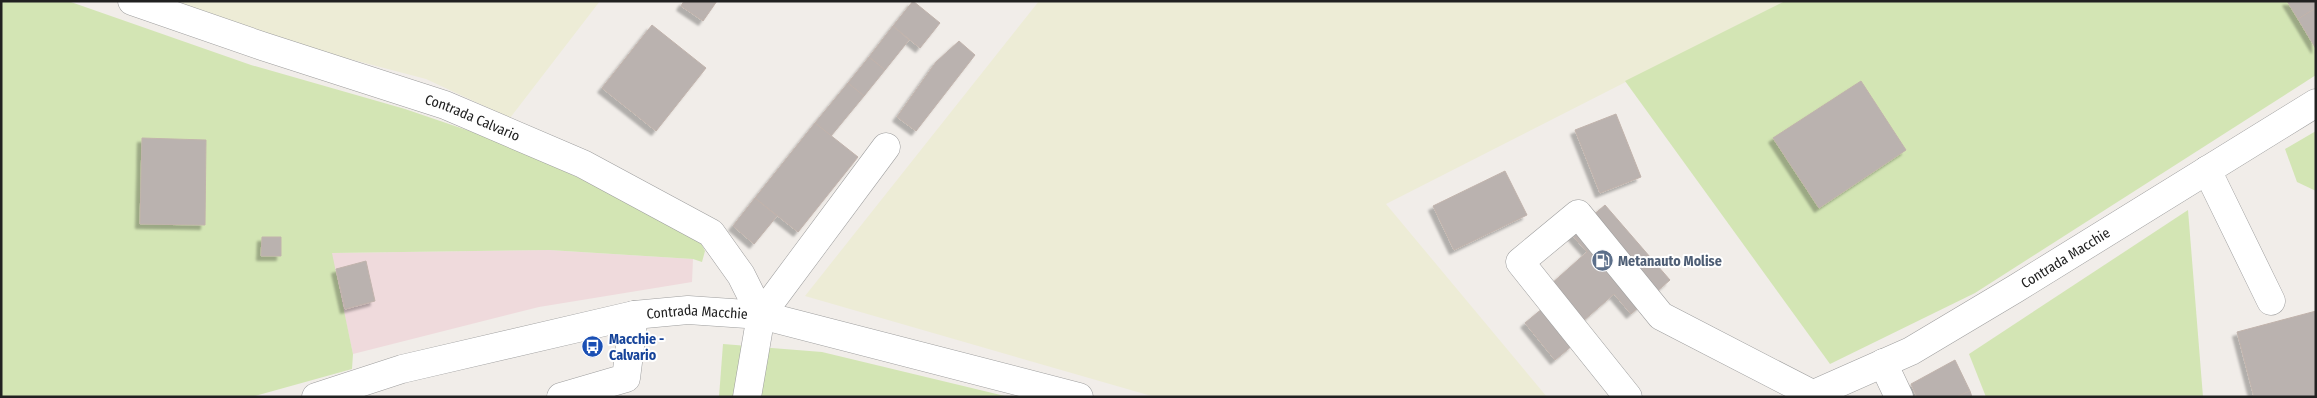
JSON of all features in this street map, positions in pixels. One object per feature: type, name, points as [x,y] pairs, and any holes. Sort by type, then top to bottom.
[{"type":"street","name":"Contrada Calvario","points":[[132,1],[445,105],[583,164],[711,233],[741,275],[761,315]]},
{"type":"street","name":"Contrada Macchie","points":[[1810,396],[1911,350],[2316,103]]},
{"type":"street","points":[[747,397],[761,315],[886,147]]},
{"type":"street","points":[[2207,170],[2270,301]]},
{"type":"street","points":[[1628,397],[1520,262],[1578,214],[1661,316],[1810,396]]},
{"type":"street","name":"Contrada Macchie","points":[[316,397],[368,388],[402,369],[634,315],[688,310],[761,315],[1079,397]]},
{"type":"street","points":[[561,397],[626,378],[634,315]]},
{"type":"street","points":[[1883,363],[1899,397]]},
{"type":"shaded area","points":[[549,250],[693,259],[692,282],[539,307],[353,354],[331,253]]},
{"type":"green space","points":[[1,1],[68,1],[251,65],[405,109],[496,140],[601,188],[698,237],[705,251],[702,262],[693,259],[549,250],[332,253],[353,354],[352,369],[251,397],[1,397]]},
{"type":"green space","points":[[175,1],[600,1],[510,118],[426,79],[258,35]]},
{"type":"green space","points":[[1039,1],[1785,1],[1386,204],[1547,397],[1155,397],[805,296]]},
{"type":"green space","points":[[1785,1],[2316,1],[2316,75],[1975,293],[1830,364],[1625,81]]},
{"type":"green space","points":[[2316,131],[2316,191],[2297,182],[2285,149]]},
{"type":"green space","points":[[2188,210],[2203,397],[1986,397],[1969,354]]},
{"type":"green space","points":[[723,344],[822,352],[1009,397],[719,397]]},
{"type":"building","points":[[684,1],[717,1],[703,21],[681,6]]},
{"type":"building","points":[[913,1],[940,23],[920,48],[893,26]]},
{"type":"building","points":[[2287,1],[2316,1],[2316,8],[2298,19]]},
{"type":"building","points":[[2316,8],[2316,49],[2298,19]]},
{"type":"building","points":[[652,25],[706,68],[656,131],[602,88]]},
{"type":"building","points":[[893,26],[909,40],[885,70],[869,57]]},
{"type":"building","points":[[959,41],[975,55],[916,131],[897,117],[936,62]]},
{"type":"building","points":[[869,57],[885,70],[864,96],[848,83]]},
{"type":"building","points":[[1861,81],[1906,150],[1819,208],[1773,138]]},
{"type":"building","points":[[848,83],[864,96],[831,136],[815,123]]},
{"type":"building","points":[[1616,114],[1641,177],[1600,193],[1575,130]]},
{"type":"building","points":[[815,123],[858,157],[798,232],[755,198]]},
{"type":"building","points":[[142,138],[206,140],[205,225],[140,224]]},
{"type":"building","points":[[1505,171],[1527,215],[1454,250],[1433,206]]},
{"type":"building","points":[[755,198],[777,216],[754,244],[733,226]]},
{"type":"building","points":[[1605,205],[1670,280],[1631,314],[1614,294],[1582,322],[1550,285],[1587,252],[1571,234]]},
{"type":"building","points":[[262,237],[281,237],[281,256],[261,256]]},
{"type":"building","points":[[366,261],[375,301],[345,309],[336,269]]},
{"type":"building","points":[[1543,308],[1573,345],[1555,360],[1525,323]]},
{"type":"building","points":[[2316,311],[2316,397],[2254,397],[2237,332]]},
{"type":"building","points":[[1955,360],[1970,391],[1956,397],[1917,397],[1911,384]]},
{"type":"building","points":[[1970,391],[1972,397],[1956,397]]},
{"type":"place","name":"Metanauto Molise","points":[[1602,261]]},
{"type":"place","name":"Macchie - Calvario","points":[[593,347]]}]
